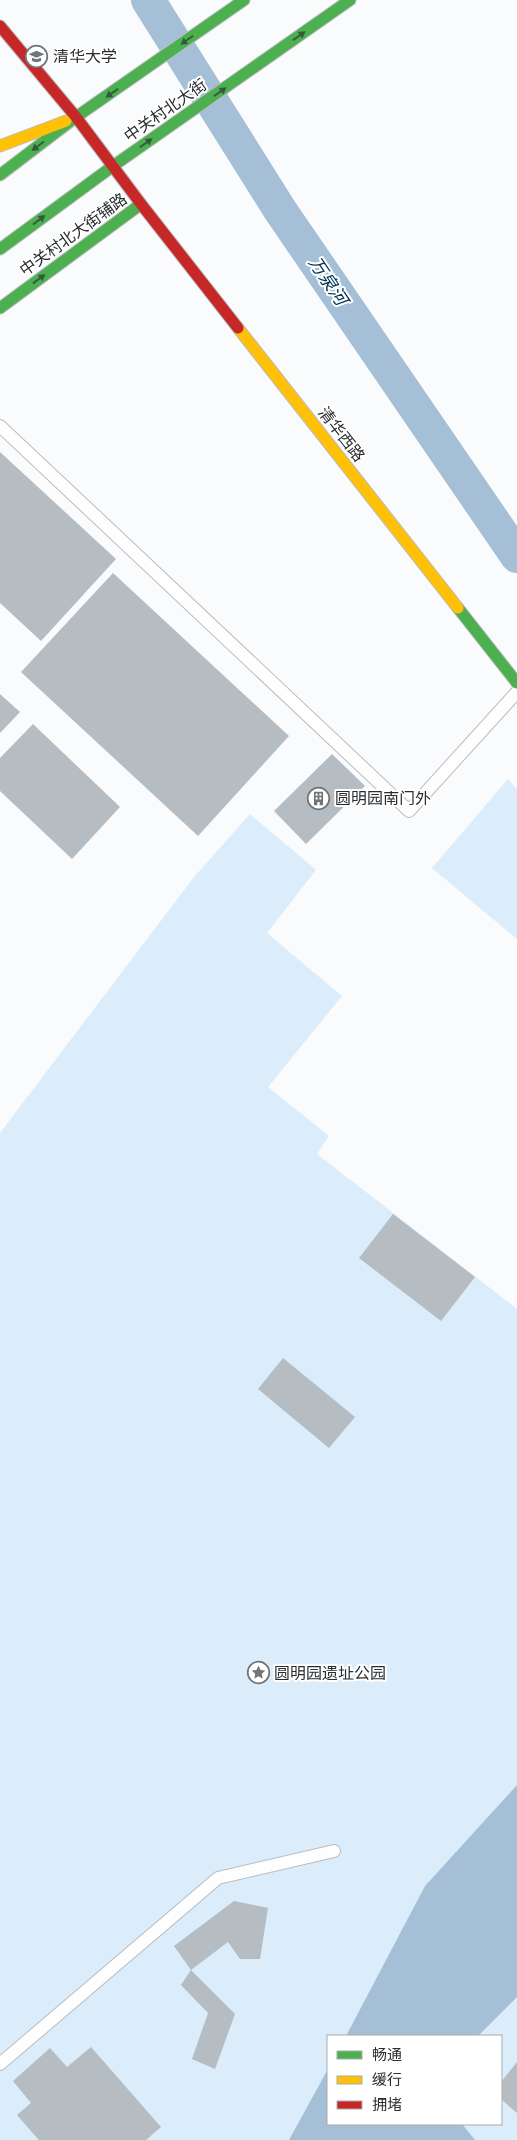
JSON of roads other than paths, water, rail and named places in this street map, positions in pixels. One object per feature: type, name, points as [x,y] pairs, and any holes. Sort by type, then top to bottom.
[{"type":"main road","points":[[0,175],[76,117],[244,0]]},
{"type":"main road","name":"中关村北大街","points":[[0,249],[113,166],[350,0]]},
{"type":"main road","name":"清华西路","points":[[0,26],[76,117],[141,204],[517,683]]},
{"type":"main road","points":[[0,146],[76,117]]},
{"type":"main road","name":"中关村北大街辅路","points":[[0,308],[141,204]]},
{"type":"lane","points":[[0,426],[409,811],[517,692]]},
{"type":"lane","points":[[0,2064],[218,1878],[334,1851]]},
{"type":"waterway","name":"万泉河","points":[[148,0],[280,210],[517,556]]},
{"type":"place","name":"清华大学","points":[[37,56]]},
{"type":"place","name":"圆明园南门外","points":[[319,798]]},
{"type":"place","name":"圆明园遗址公园","points":[[258,1673]]}]
